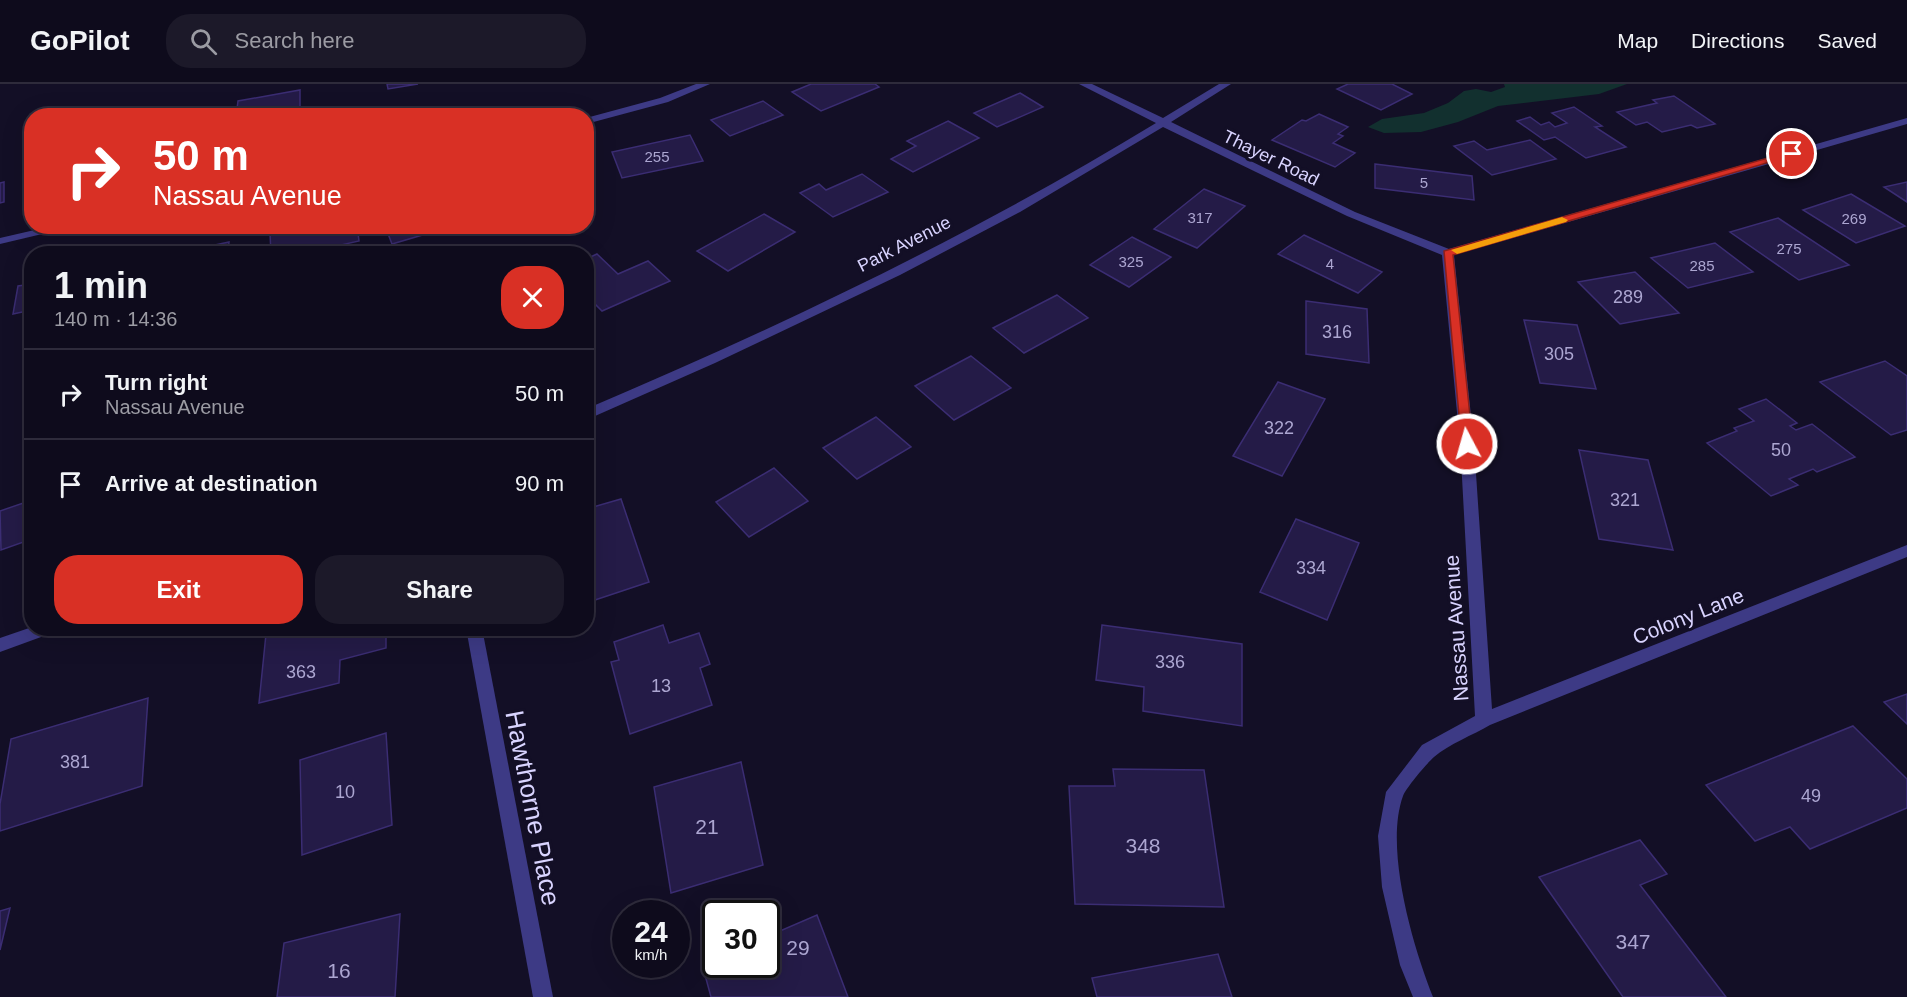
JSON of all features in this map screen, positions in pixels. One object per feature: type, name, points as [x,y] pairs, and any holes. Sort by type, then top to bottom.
[{"type":"street","points":[[594,119],[642,107],[705,84]]},
{"type":"street","name":"Thayer Road","points":[[1084,84],[1352,214],[1448,253]]},
{"type":"street","name":"Park Avenue","points":[[594,412],[697,368],[925,256],[1076,175],[1226,84]]},
{"type":"street","points":[[1448,253],[1907,121]]},
{"type":"street","points":[[0,241],[33,234]]},
{"type":"street","name":"Nassau Avenue","points":[[1423,997],[1410,965],[1392,887],[1387,836],[1395,792],[1428,751],[1484,720],[1467,452],[1448,253]]},
{"type":"street","name":"Colony Lane","points":[[1484,720],[1907,551]]},
{"type":"street","points":[[0,645],[24,636]]},
{"type":"street","name":"Hawthorne Place","points":[[475,636],[543,997]]},
{"type":"green space","points":[[1504,84],[1627,84],[1599,94],[1498,106],[1458,122],[1421,132],[1384,133],[1368,127],[1382,119],[1424,113],[1448,103],[1464,91],[1476,89],[1491,92],[1505,87]]},
{"type":"building","points":[[387,84],[418,84],[388,89]]},
{"type":"building","points":[[811,84],[875,84],[879,87],[821,111],[792,92]]},
{"type":"building","points":[[1348,84],[1392,84],[1412,94],[1381,110],[1337,89]]},
{"type":"building","points":[[300,90],[300,108],[237,108],[238,101]]},
{"type":"building","points":[[1020,93],[1043,107],[997,127],[974,113]]},
{"type":"building","points":[[1674,96],[1715,124],[1697,128],[1691,125],[1662,132],[1647,122],[1636,125],[1617,112],[1657,103],[1653,100]]},
{"type":"building","points":[[763,101],[783,115],[730,136],[711,120]]},
{"type":"building","points":[[1574,107],[1602,126],[1595,127],[1626,147],[1586,158],[1555,137],[1544,140],[1517,121],[1530,117],[1541,125],[1549,122],[1555,127],[1567,123],[1552,113]]},
{"type":"building","points":[[1319,114],[1348,127],[1338,134],[1343,136],[1333,143],[1355,153],[1335,167],[1272,140],[1302,120],[1306,121]]},
{"type":"building","points":[[948,121],[979,138],[913,172],[891,159],[916,146],[907,141]]},
{"type":"building","points":[[690,135],[703,161],[622,178],[612,152]]},
{"type":"building","points":[[1530,140],[1556,159],[1492,175],[1454,146],[1474,141],[1487,150]]},
{"type":"building","points":[[1375,164],[1472,176],[1474,200],[1375,188]]},
{"type":"building","points":[[862,174],[888,192],[833,217],[800,193],[819,184],[826,190]]},
{"type":"building","points":[[4,182],[4,202],[0,203],[0,183]]},
{"type":"building","points":[[1907,182],[1907,202],[1884,187]]},
{"type":"building","points":[[1204,189],[1245,206],[1197,248],[1154,229]]},
{"type":"building","points":[[1851,194],[1905,226],[1856,243],[1803,210]]},
{"type":"building","points":[[764,214],[795,232],[728,271],[697,251]]},
{"type":"building","points":[[1778,218],[1849,265],[1799,280],[1730,232]]},
{"type":"building","points":[[270,234],[358,234],[359,241],[337,246],[271,246]]},
{"type":"building","points":[[388,234],[426,234],[392,244]]},
{"type":"building","points":[[1304,235],[1382,272],[1358,293],[1278,254]]},
{"type":"building","points":[[1132,237],[1171,257],[1129,287],[1090,265]]},
{"type":"building","points":[[229,242],[229,246],[210,246]]},
{"type":"building","points":[[1715,243],[1753,272],[1688,288],[1651,258]]},
{"type":"building","points":[[597,254],[618,274],[648,261],[670,281],[602,311],[594,303],[594,255]]},
{"type":"building","points":[[1635,272],[1679,313],[1620,324],[1578,282]]},
{"type":"building","points":[[24,285],[24,312],[13,314],[18,286]]},
{"type":"building","points":[[1057,295],[1088,318],[1024,353],[993,328]]},
{"type":"building","points":[[1306,301],[1367,309],[1369,363],[1306,354]]},
{"type":"building","points":[[1524,320],[1577,325],[1596,389],[1540,383]]},
{"type":"building","points":[[971,356],[1011,388],[954,420],[915,386]]},
{"type":"building","points":[[1885,361],[1907,376],[1907,430],[1891,435],[1820,382]]},
{"type":"building","points":[[1278,382],[1325,399],[1282,476],[1233,456]]},
{"type":"building","points":[[1766,399],[1797,423],[1790,426],[1796,430],[1812,424],[1855,457],[1817,472],[1813,469],[1789,479],[1798,485],[1771,496],[1707,443],[1737,431],[1734,428],[1754,421],[1739,409]]},
{"type":"building","points":[[876,417],[911,447],[857,479],[823,448]]},
{"type":"building","points":[[1579,450],[1648,460],[1673,550],[1599,539]]},
{"type":"building","points":[[774,468],[808,501],[749,537],[716,502]]},
{"type":"building","points":[[621,499],[649,582],[594,600],[594,507]]},
{"type":"building","points":[[24,503],[24,542],[1,550],[0,511]]},
{"type":"building","points":[[1296,519],[1359,543],[1327,620],[1260,592]]},
{"type":"building","points":[[663,625],[669,643],[699,633],[710,664],[700,668],[712,705],[630,734],[611,662],[619,660],[614,642]]},
{"type":"building","points":[[1102,625],[1242,644],[1242,726],[1143,711],[1144,687],[1096,680]]},
{"type":"building","points":[[266,636],[386,636],[386,648],[340,660],[339,683],[259,703]]},
{"type":"building","points":[[1907,694],[1907,724],[1884,702]]},
{"type":"building","points":[[148,698],[142,786],[0,831],[0,804],[11,739]]},
{"type":"building","points":[[1853,726],[1907,779],[1907,808],[1810,849],[1790,827],[1755,841],[1706,785]]},
{"type":"building","points":[[386,733],[392,825],[302,855],[300,760]]},
{"type":"building","points":[[741,762],[763,865],[671,893],[654,787]]},
{"type":"building","points":[[1113,769],[1204,770],[1224,907],[1075,904],[1069,786],[1115,786]]},
{"type":"building","points":[[1640,840],[1667,874],[1640,885],[1726,997],[1623,997],[1539,877]]},
{"type":"building","points":[[10,908],[0,950],[0,911]]},
{"type":"building","points":[[400,914],[395,997],[277,997],[284,943]]},
{"type":"building","points":[[817,915],[848,997],[711,997],[706,978],[780,978],[780,931]]},
{"type":"building","points":[[1218,954],[1232,997],[1097,997],[1092,978]]},
{"type":"slow traffic","points":[[1457,250],[1562,220]]},
{"type":"route","points":[[1467,444],[1448,253],[1792,154]]}]
